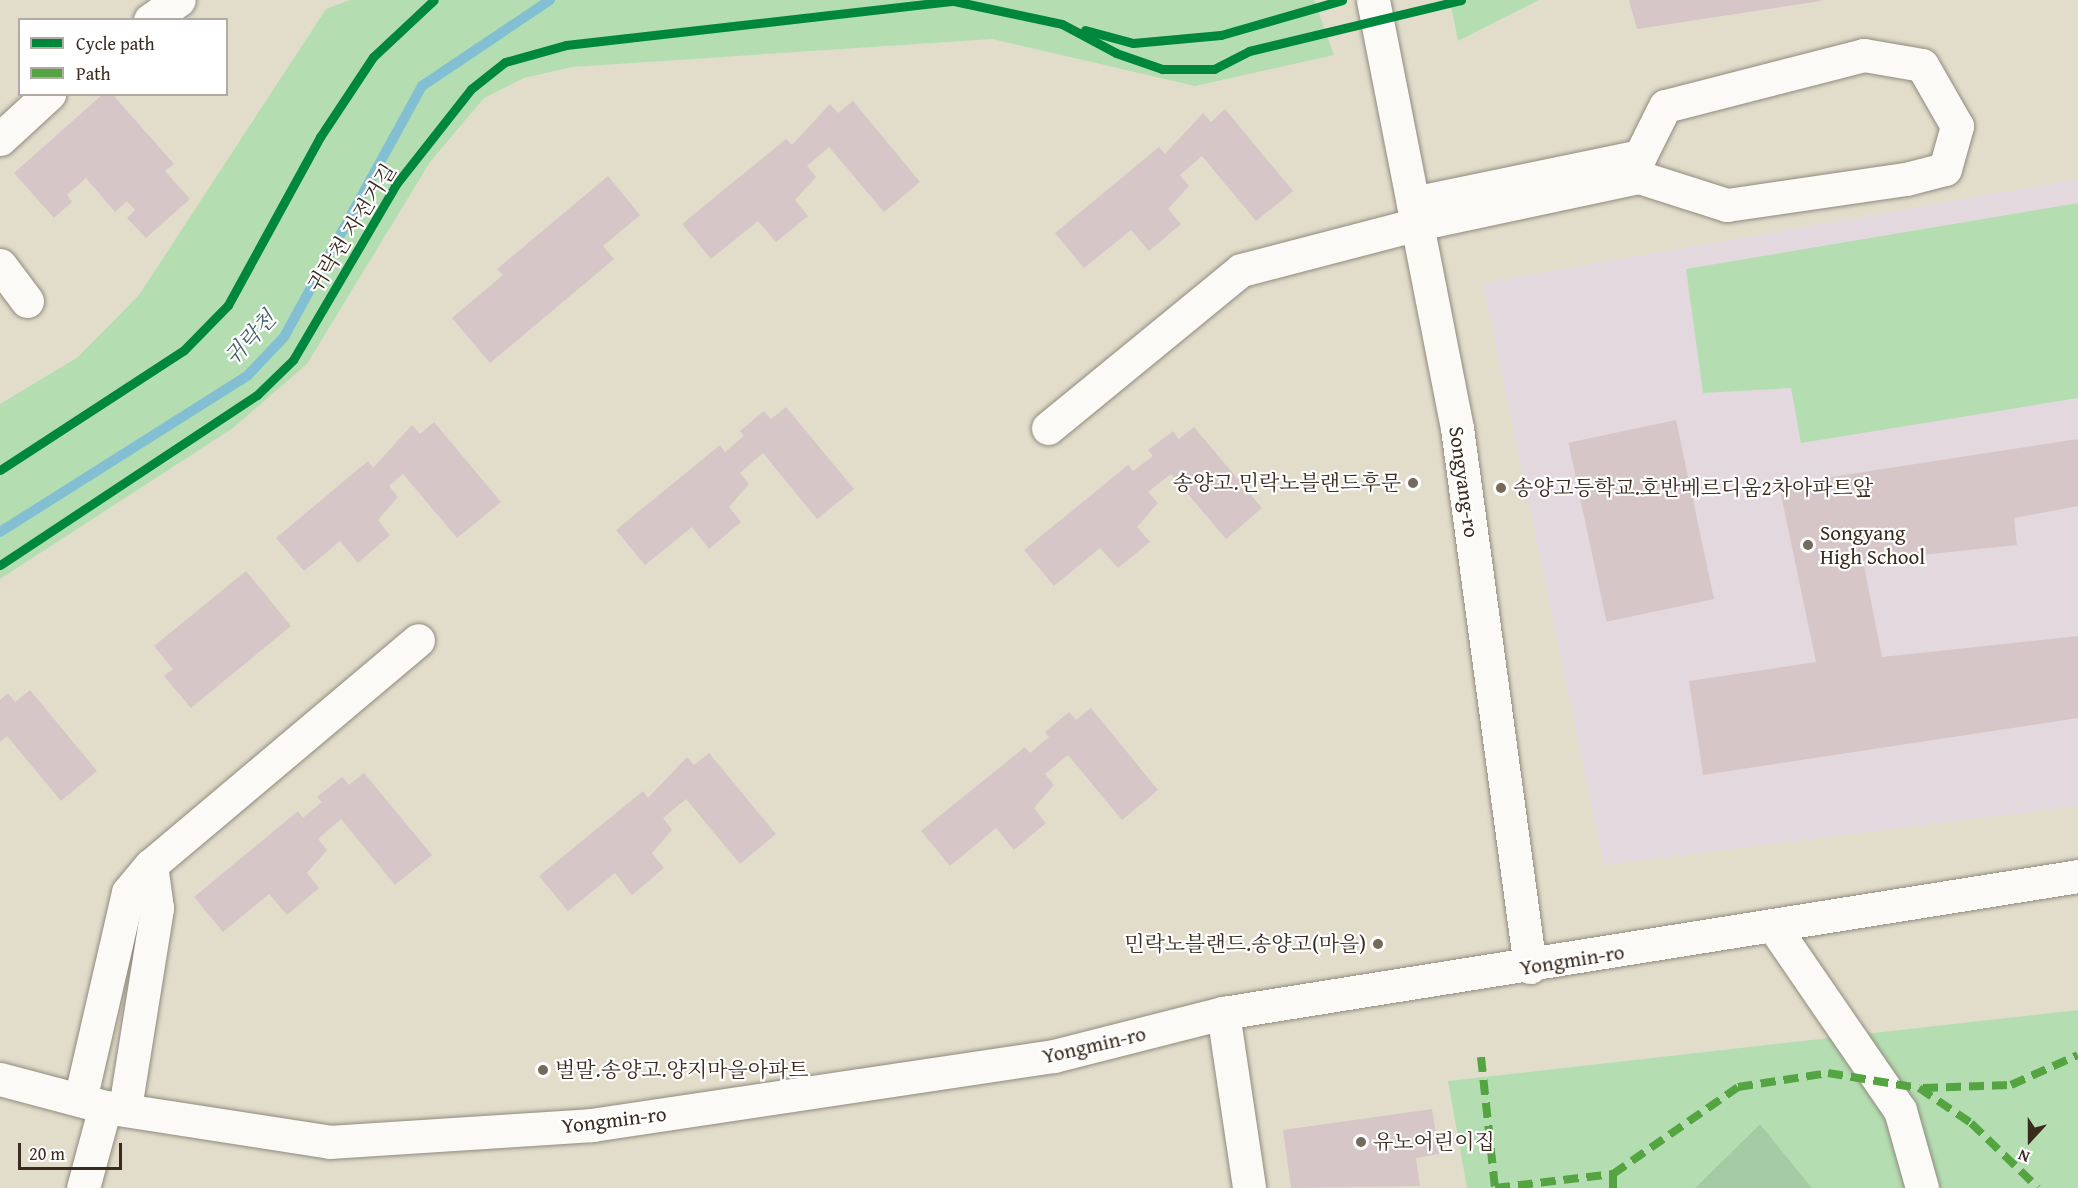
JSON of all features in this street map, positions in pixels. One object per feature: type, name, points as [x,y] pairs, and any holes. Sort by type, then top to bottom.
[{"type":"street","points":[[153,18],[179,0]]},
{"type":"street","name":"Songyang-ro","points":[[1373,0],[1457,428],[1530,967]]},
{"type":"street","points":[[1048,428],[1241,270],[1415,213],[1640,156],[1665,106],[1864,56],[1922,65],[1958,126],[1945,169],[1906,179],[1727,205],[1640,177],[1415,213]]},
{"type":"street","points":[[0,139],[47,96]]},
{"type":"street","points":[[0,265],[27,301]]},
{"type":"street","points":[[103,1105],[128,892],[151,865],[418,640]]},
{"type":"street","points":[[83,1188],[103,1105],[157,908],[151,865]]},
{"type":"street","name":"Yongmin-ro","points":[[0,1079],[103,1105],[330,1142],[592,1125],[1054,1056],[1222,1013],[1530,967],[2078,876]]},
{"type":"street","points":[[1774,927],[1900,1110],[1922,1188]]},
{"type":"street","points":[[1222,1013],[1249,1188]]},
{"type":"shaded area","name":"Songyang High School","points":[[2078,179],[2078,806],[1604,865],[1483,283]]},
{"type":"green space","points":[[350,0],[1314,0],[1334,55],[1195,86],[992,39],[572,67],[524,78],[484,98],[430,162],[307,364],[233,428],[0,579],[0,404],[78,357],[139,295],[326,9]]},
{"type":"green space","points":[[1450,0],[1539,0],[1458,41]]},
{"type":"green space","points":[[2078,203],[2078,398],[1801,443],[1791,388],[1703,393],[1686,269]]},
{"type":"green space","points":[[2078,1010],[2078,1188],[1812,1188],[1760,1124],[1695,1188],[1467,1188],[1448,1081]]},
{"type":"green space","points":[[1760,1124],[1812,1188],[1695,1188]]},
{"type":"building","points":[[1629,0],[1821,0],[1821,1],[1637,29]]},
{"type":"building","points":[[101,96],[114,96],[174,164],[165,171],[190,199],[146,238],[127,218],[135,210],[127,201],[115,212],[86,178],[67,195],[72,202],[54,218],[14,173]]},
{"type":"building","points":[[853,101],[920,182],[884,212],[829,147],[807,166],[816,177],[795,200],[808,216],[776,242],[758,221],[711,259],[682,224],[786,139],[792,145],[830,104],[838,113]]},
{"type":"building","points":[[1225,109],[1293,191],[1256,221],[1202,156],[1180,175],[1189,186],[1168,209],[1181,224],[1149,251],[1131,230],[1084,268],[1055,233],[1159,147],[1165,154],[1203,113],[1211,122]]},
{"type":"building","points":[[608,176],[640,215],[603,246],[614,259],[490,363],[452,318],[503,275],[497,269]]},
{"type":"building","points":[[786,407],[854,489],[817,519],[763,453],[740,473],[749,484],[729,507],[741,522],[709,549],[692,527],[645,565],[616,530],[720,445],[725,452],[744,436],[740,431],[764,411],[771,419]]},
{"type":"building","points":[[1676,420],[1714,599],[1606,622],[1568,443]]},
{"type":"building","points":[[434,422],[501,502],[457,538],[403,474],[389,486],[398,497],[378,520],[390,535],[358,563],[340,541],[304,571],[276,538],[368,461],[373,468],[412,425],[420,434]]},
{"type":"building","points":[[1194,427],[1262,508],[1226,539],[1171,474],[1148,492],[1158,503],[1137,527],[1150,542],[1118,568],[1100,548],[1054,586],[1024,550],[1128,465],[1133,471],[1153,456],[1148,450],[1173,431],[1179,439]]},
{"type":"building","points":[[2078,439],[2078,506],[2014,518],[2017,545],[1863,561],[1882,657],[2078,636],[2078,718],[1703,775],[1689,681],[1816,662],[1779,485]]},
{"type":"building","points":[[246,571],[291,626],[191,708],[164,676],[173,669],[154,646]]},
{"type":"building","points":[[30,690],[97,771],[61,801],[7,736],[0,742],[0,700],[8,693],[15,702]]},
{"type":"building","points":[[1091,708],[1158,790],[1122,820],[1068,755],[1045,774],[1054,785],[1034,808],[1046,823],[1014,850],[996,828],[950,866],[921,831],[1025,747],[1030,753],[1049,737],[1045,732],[1069,712],[1076,720]]},
{"type":"building","points":[[709,753],[776,834],[740,864],[686,799],[663,818],[672,830],[652,853],[664,868],[632,895],[615,873],[568,911],[539,876],[643,791],[648,798],[687,757],[694,765]]},
{"type":"building","points":[[364,773],[432,855],[395,885],[341,819],[318,839],[327,850],[307,873],[319,888],[287,915],[269,894],[223,932],[194,897],[298,811],[303,818],[322,802],[317,797],[342,777],[349,785]]},
{"type":"building","name":"유노어린이집","points":[[1432,1109],[1439,1154],[1416,1158],[1420,1186],[1291,1188],[1283,1130]]},
{"type":"waterway","name":"귀락천","points":[[0,532],[248,375],[284,337],[422,86],[550,0]]},
{"type":"marked path","points":[[1923,1088],[2011,1085],[2078,1055]]},
{"type":"marked path","points":[[1481,1057],[1495,1188]]},
{"type":"marked path","points":[[1613,1188],[1613,1174],[1738,1087],[1828,1073],[1919,1088],[1971,1123],[2038,1188]]},
{"type":"marked path","points":[[1495,1188],[1613,1174]]},
{"type":"cycle path","points":[[0,470],[184,350],[228,305],[320,137],[373,57],[434,0]]},
{"type":"cycle path","points":[[1085,30],[1133,43],[1221,35],[1342,0]]},
{"type":"cycle path","name":"귀락천 자전거길","points":[[0,565],[257,395],[293,360],[397,183],[471,89],[505,62],[566,45],[954,1],[1062,24],[1116,53],[1162,69],[1214,69],[1249,51],[1461,0]]},
{"type":"place","name":"송양고.민락노블랜드후문","points":[[1413,483]]},
{"type":"place","name":"송양고등학교.호반베르디움2차아파트앞","points":[[1501,488]]},
{"type":"place","name":"Songyang High School","points":[[1808,545]]},
{"type":"place","name":"민락노블랜드.송양고(마을)","points":[[1378,944]]},
{"type":"place","name":"벌말.송양고.양지마을아파트","points":[[543,1070]]},
{"type":"place","name":"유노어린이집","points":[[1361,1142]]}]
